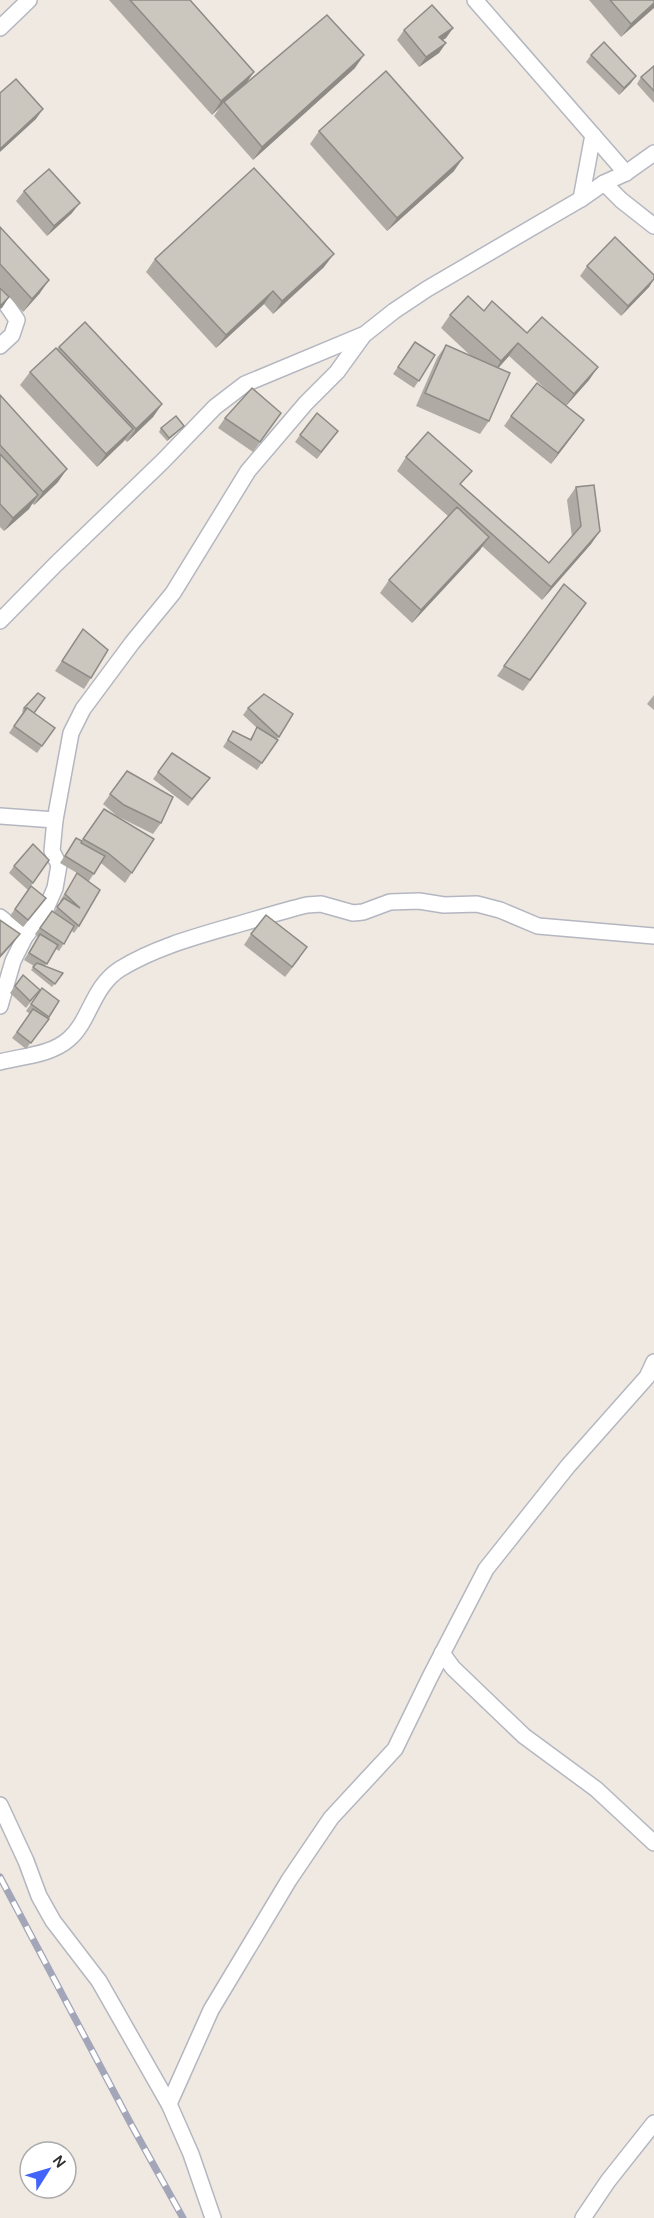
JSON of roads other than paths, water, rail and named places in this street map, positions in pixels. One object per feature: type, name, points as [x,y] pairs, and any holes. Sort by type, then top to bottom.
[{"type":"street","points":[[0,28],[29,0]]},
{"type":"street","points":[[475,0],[626,173]]},
{"type":"street","points":[[580,200],[593,135]]},
{"type":"street","points":[[0,1006],[13,961],[25,937],[45,911],[55,888],[59,865],[52,851],[55,820],[71,733],[83,709],[173,593],[248,471],[300,410],[337,372],[365,334],[394,311],[427,289],[580,200],[604,183],[653,157]]},
{"type":"street","points":[[604,183],[621,200],[654,226]]},
{"type":"street","points":[[0,296],[17,320],[12,334],[0,346]]},
{"type":"street","points":[[0,621],[215,407],[245,384],[365,334]]},
{"type":"street","points":[[0,816],[55,820]]},
{"type":"street","points":[[0,1062],[38,1054],[56,1048],[70,1039],[94,997],[108,979],[119,970],[150,954],[201,935],[315,903],[352,913],[363,912],[390,902],[477,904],[500,910],[538,926],[654,936]]},
{"type":"street","points":[[0,917],[25,937]]},
{"type":"street","points":[[169,2104],[211,2010],[289,1880],[331,1818],[395,1749],[486,1569],[568,1466],[647,1377],[654,1362]]},
{"type":"street","points":[[442,1653],[453,1668],[524,1736],[596,1790],[654,1843]]},
{"type":"street","points":[[0,1805],[52,1921],[99,1981],[169,2104],[213,2218]]},
{"type":"street","points":[[582,2218],[654,2123]]},
{"type":"railway","points":[[0,1877],[183,2218]]}]
